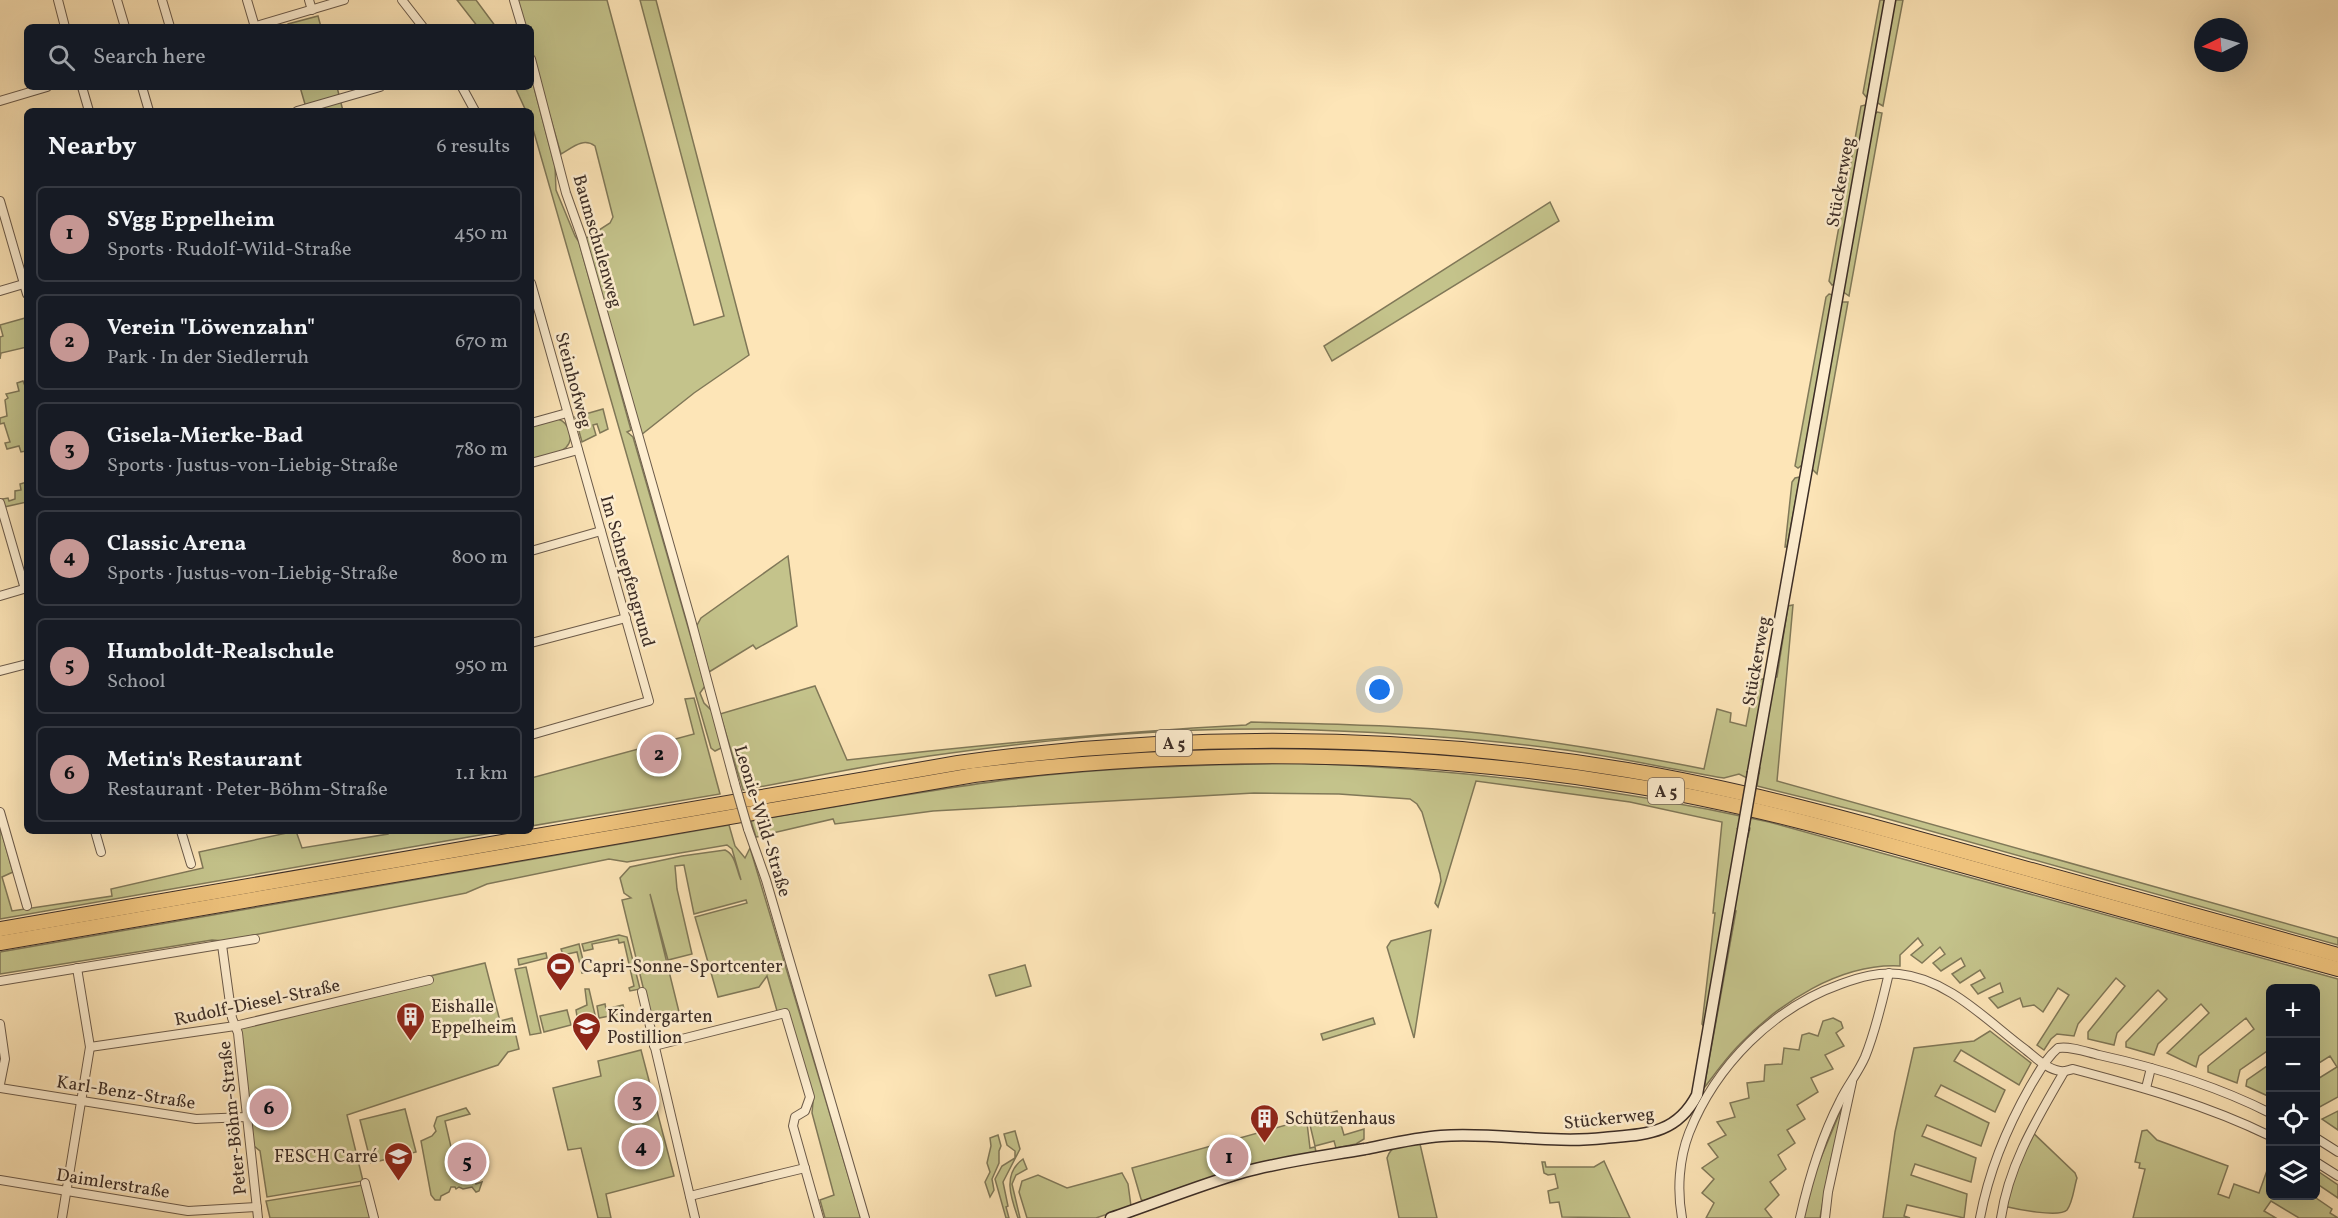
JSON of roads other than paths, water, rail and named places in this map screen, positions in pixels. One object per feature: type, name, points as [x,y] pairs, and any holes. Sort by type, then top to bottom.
[{"type":"highway","name":"A 5","points":[[0,928],[947,764],[1090,748],[1190,742],[1356,742],[1462,749],[1559,760],[1674,778],[1828,814],[2338,955]]},
{"type":"highway","name":"A 5","points":[[0,943],[945,779],[1080,763],[1268,754],[1485,765],[1629,785],[1704,799],[1853,835],[2338,969]]},
{"type":"street","points":[[58,0],[64,24]]},
{"type":"street","points":[[117,0],[123,24]]},
{"type":"street","points":[[162,0],[169,24]]},
{"type":"street","points":[[247,0],[253,24]]},
{"type":"street","points":[[309,0],[312,10]]},
{"type":"street","points":[[264,24],[344,0]]},
{"type":"street","points":[[402,0],[421,24]]},
{"type":"street","points":[[514,0],[521,24]]},
{"type":"street","name":"Stückerweg","points":[[1111,1218],[1254,1170],[1427,1137],[1568,1140],[1649,1133],[1669,1126],[1682,1118],[1690,1109],[1697,1095],[1705,1061],[1753,772],[1890,0]]},
{"type":"street","name":"Baumschulenweg","points":[[534,70],[566,193],[582,238],[637,431]]},
{"type":"street","points":[[0,100],[36,90]]},
{"type":"street","points":[[83,90],[88,108]]},
{"type":"street","points":[[143,90],[148,108]]},
{"type":"street","points":[[307,108],[370,90]]},
{"type":"street","points":[[464,90],[473,108]]},
{"type":"street","points":[[0,201],[24,277]]},
{"type":"street","points":[[0,291],[24,284]]},
{"type":"street","name":"Steinhofweg","points":[[534,294],[578,450]]},
{"type":"street","points":[[534,422],[567,413]]},
{"type":"street","name":"Leonie-Wild-Straße","points":[[637,431],[692,620],[748,829],[766,880],[865,1218]]},
{"type":"street","points":[[534,462],[578,450]]},
{"type":"street","name":"Im Schnepfengrund","points":[[534,734],[650,701],[578,450]]},
{"type":"street","points":[[0,503],[24,581]]},
{"type":"street","points":[[534,550],[601,531]]},
{"type":"street","points":[[0,596],[24,589]]},
{"type":"street","points":[[534,642],[626,618]]},
{"type":"street","points":[[0,671],[24,665]]},
{"type":"street","points":[[0,812],[27,906]]},
{"type":"street","points":[[96,834],[101,852]]},
{"type":"street","points":[[182,834],[191,864]]},
{"type":"street","points":[[0,981],[255,939]]},
{"type":"street","name":"Peter-Böhm-Straße","points":[[222,945],[238,1033],[258,1218]]},
{"type":"street","points":[[63,1218],[90,1047],[77,968]]},
{"type":"street","points":[[1800,1218],[1810,1175],[1825,1135],[1840,1099],[1864,1059],[1875,1031],[1889,973]]},
{"type":"street","points":[[1682,1218],[1679,1187],[1682,1159],[1689,1133],[1719,1078],[1755,1037],[1780,1015],[1808,998],[1870,975],[1889,973],[1917,977],[1951,993],[2044,1064],[2064,1072],[2073,1069],[2146,1088],[2215,1111],[2266,1134]]},
{"type":"street","name":"Rudolf-Diesel-Straße","points":[[90,1047],[235,1026],[429,980]]},
{"type":"street","points":[[642,992],[695,1218]]},
{"type":"street","points":[[654,1046],[785,1013],[810,1096],[805,1111],[795,1117],[793,1126],[819,1218]]},
{"type":"street","points":[[0,1024],[5,1059],[0,1086]]},
{"type":"street","points":[[1980,1218],[1990,1173],[2019,1106],[2044,1064],[2054,1051],[2063,1047],[2151,1068],[2218,1090],[2266,1111]]},
{"type":"street","points":[[2146,1088],[2151,1068]]},
{"type":"street","points":[[2001,1218],[2010,1178],[2020,1152],[2064,1072]]},
{"type":"street","points":[[1825,1218],[1828,1192],[1852,1081]]},
{"type":"street","name":"Karl-Benz-Straße","points":[[0,1086],[196,1119],[247,1117]]},
{"type":"street","points":[[2320,1141],[2338,1152]]},
{"type":"street","points":[[2320,1165],[2338,1176]]},
{"type":"street","points":[[690,1196],[805,1168]]},
{"type":"street","name":"Daimlerstraße","points":[[0,1180],[188,1210],[257,1207]]},
{"type":"street","points":[[365,1183],[374,1218]]},
{"type":"place","name":"Verein \"Löwenzahn\"","points":[[659,754]]},
{"type":"place","name":"Capri-Sonne-Sportcenter","points":[[560,992]]},
{"type":"place","name":"Eishalle Eppelheim","points":[[410,1042]]},
{"type":"place","name":"Kindergarten Postillion","points":[[586,1052]]},
{"type":"place","name":"Gisela-Mierke-Bad","points":[[637,1101]]},
{"type":"place","name":"Metin's Restaurant","points":[[269,1108]]},
{"type":"place","name":"Schützenhaus","points":[[1264,1144]]},
{"type":"place","name":"Classic Arena","points":[[641,1147]]},
{"type":"place","name":"SVgg Eppelheim","points":[[1229,1157]]},
{"type":"place","name":"Humboldt-Realschule","points":[[467,1162]]},
{"type":"place","name":"FESCH Carré","points":[[399,1182]]}]
